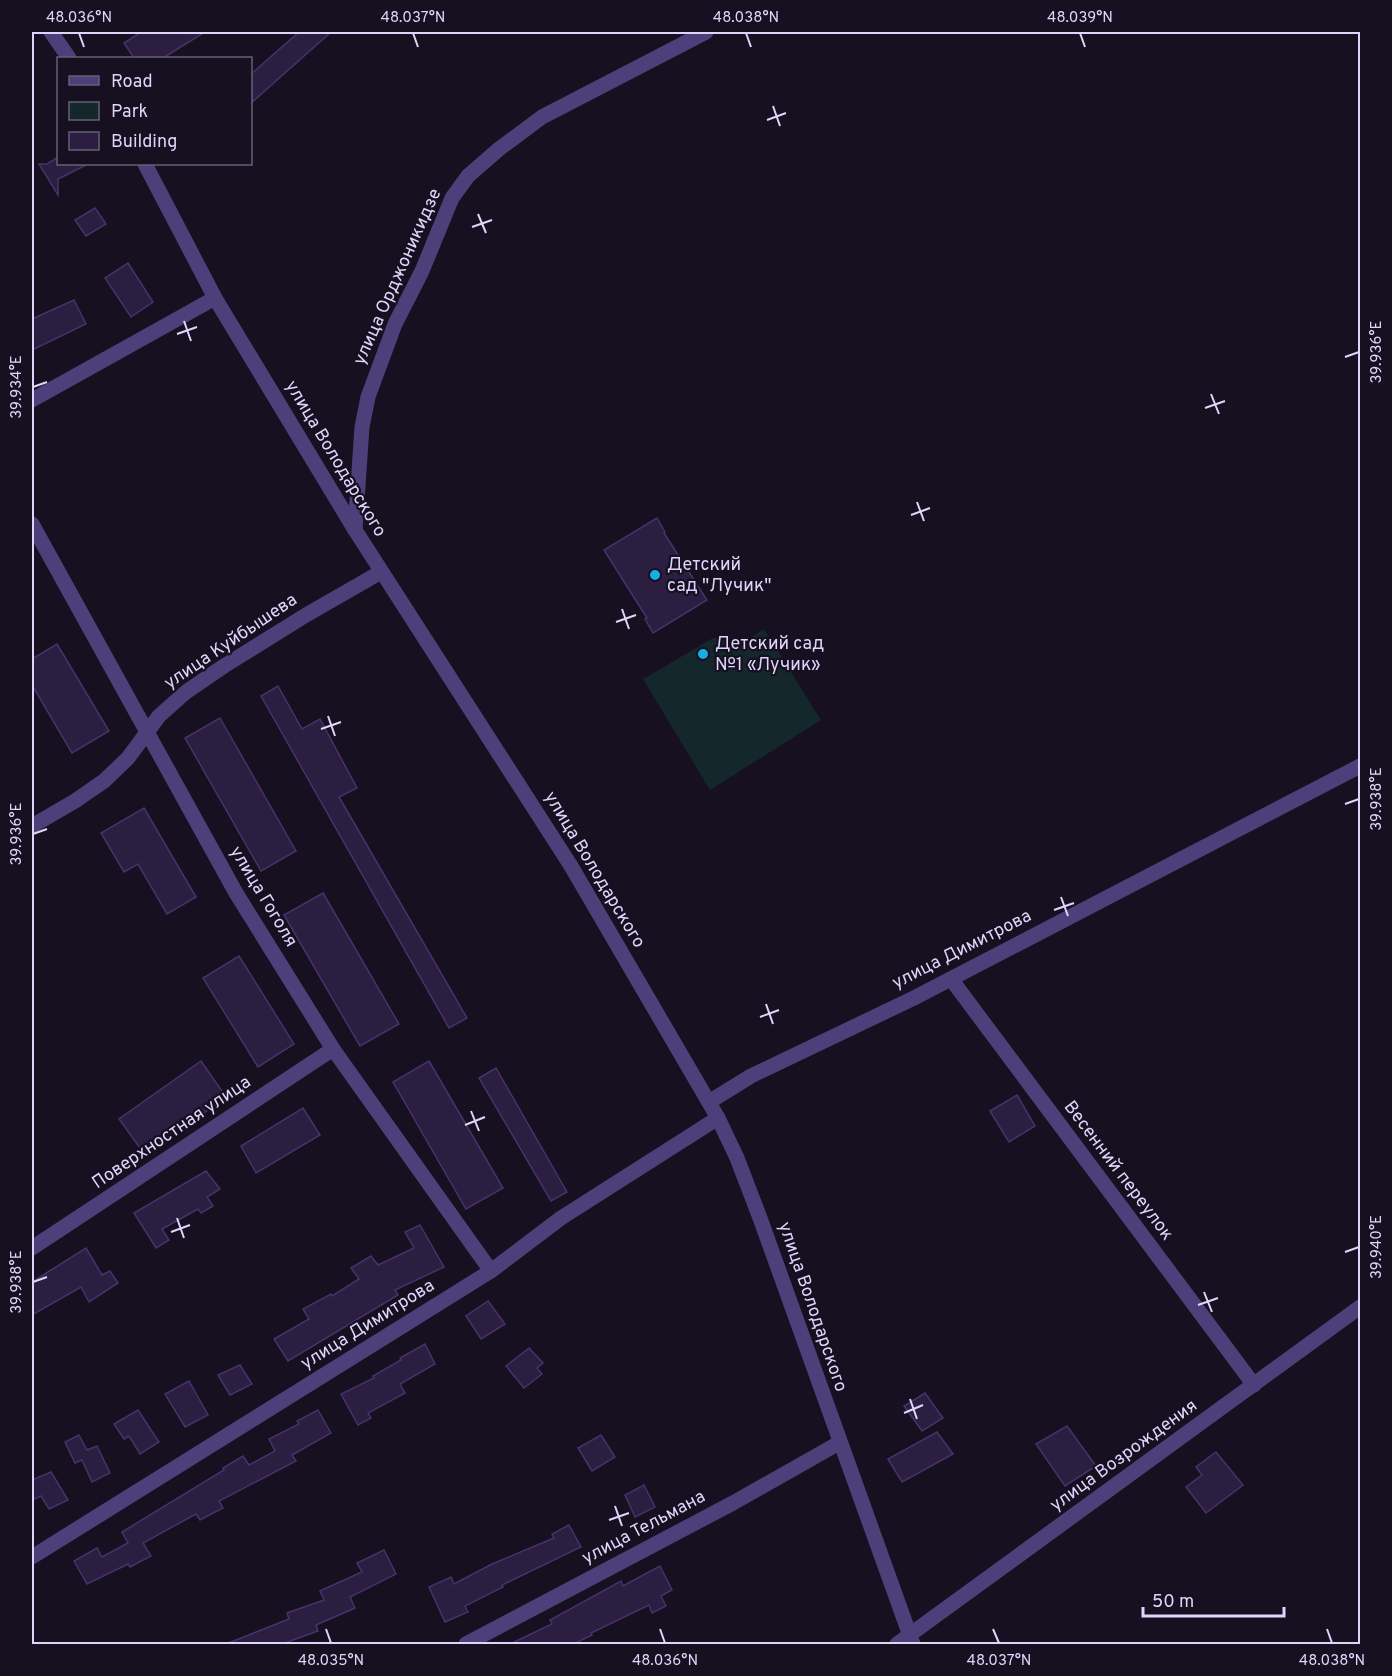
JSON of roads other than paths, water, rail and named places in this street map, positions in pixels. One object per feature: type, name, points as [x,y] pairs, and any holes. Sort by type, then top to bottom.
[{"type":"street","points":[[51,32],[68,57]]},
{"type":"street","name":"улица Орджоникидзе","points":[[355,530],[362,428],[368,398],[395,324],[422,271],[452,198],[468,176],[542,117],[706,32]]},
{"type":"street","name":"улица Володарского","points":[[146,165],[215,298],[381,572],[571,866],[718,1118],[737,1158],[760,1218],[907,1642]]},
{"type":"street","points":[[32,400],[215,298]]},
{"type":"street","name":"улица Гоголя","points":[[32,524],[236,893],[333,1049],[491,1271]]},
{"type":"street","name":"улица Куйбышева","points":[[32,826],[104,781],[128,758],[146,732],[173,703],[224,666],[381,572]]},
{"type":"street","name":"улица Димитрова","points":[[709,1102],[752,1076],[951,979],[1360,766]]},
{"type":"street","name":"Весенний переулок","points":[[951,979],[1254,1385]]},
{"type":"street","name":"Поверхностная улица","points":[[32,1248],[333,1049]]},
{"type":"street","name":"улица Димитрова","points":[[32,1557],[491,1271],[561,1218],[718,1118]]},
{"type":"street","name":"улица Возрождения","points":[[907,1642],[1360,1307]]},
{"type":"street","name":"улица Тельмана","points":[[466,1644],[733,1503],[839,1443]]},
{"type":"place","name":"Детский сад \"Лучик\"","points":[[655,575]]},
{"type":"place","name":"Детский сад №1 «Лучик»","points":[[703,654]]}]
